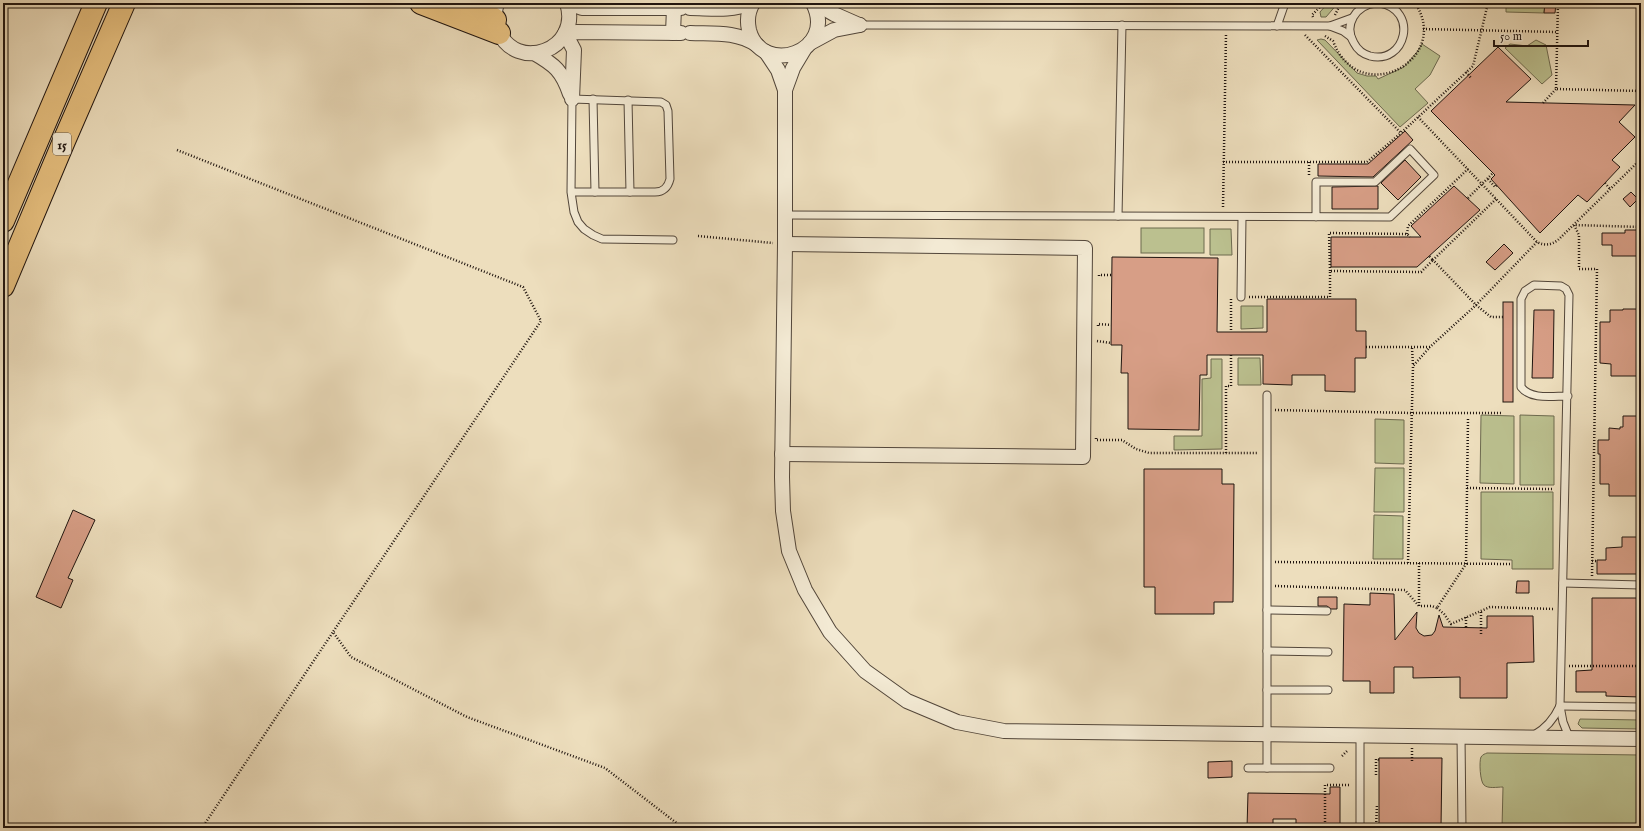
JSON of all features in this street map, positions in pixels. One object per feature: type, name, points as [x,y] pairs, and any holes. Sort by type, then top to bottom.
[{"type":"highway","name":"15","points":[[3,221],[96,3]]},
{"type":"highway","points":[[421,3],[497,19]]},
{"type":"highway","points":[[468,3],[497,19]]},
{"type":"highway","name":"15","points":[[3,286],[64,141],[124,8]]},
{"type":"street","points":[[534,53],[552,47],[565,33],[569,22],[567,3],[582,8],[727,9],[749,3]]},
{"type":"street","points":[[753,3],[749,12],[748,26],[753,40],[762,48],[778,70],[785,90],[785,244],[782,454],[783,510],[789,551],[805,590],[830,632],[865,671],[907,701],[957,722],[1004,731],[1267,735],[1530,736],[1641,739]]},
{"type":"street","points":[[785,90],[793,68],[814,37],[818,23],[818,16],[814,3]]},
{"type":"street","points":[[814,3],[834,14],[860,25]]},
{"type":"street","points":[[681,8],[681,33]]},
{"type":"street","points":[[497,19],[507,44],[520,51],[534,53],[559,70],[566,82],[572,99]]},
{"type":"street","points":[[565,33],[681,33],[735,35],[750,40],[762,48],[779,56],[786,56],[799,52],[834,30],[860,25]]},
{"type":"street","points":[[565,33],[572,45],[575,56],[572,99]]},
{"type":"street","points":[[782,454],[1082,457],[1085,248],[785,244]]},
{"type":"lane","points":[[1277,26],[1285,3]]},
{"type":"lane","points":[[1351,37],[1350,24],[1352,18],[1363,6],[1376,3]]},
{"type":"lane","points":[[860,25],[1330,26],[1339,29],[1351,37],[1359,50],[1366,54],[1382,56],[1396,50],[1404,36],[1404,28],[1403,20],[1399,13],[1393,8],[1380,3]]},
{"type":"lane","points":[[1330,26],[1352,18]]},
{"type":"lane","points":[[1118,216],[1122,26]]},
{"type":"lane","points":[[571,192],[660,192],[667,187],[670,175],[668,111],[666,105],[658,101],[572,99],[571,192],[574,212],[578,222],[584,229],[593,235],[602,239],[612,240],[673,240]]},
{"type":"lane","points":[[593,99],[595,192]]},
{"type":"lane","points":[[628,100],[630,192]]},
{"type":"lane","points":[[785,215],[1242,217],[1316,217],[1390,217],[1434,175],[1410,149],[1375,182],[1316,182],[1316,217]]},
{"type":"lane","points":[[1242,217],[1242,298]]},
{"type":"lane","points":[[1568,396],[1534,396],[1526,393],[1521,387],[1521,299],[1525,291],[1534,285],[1561,286],[1566,288],[1569,295],[1568,396],[1560,706],[1563,722],[1569,737]]},
{"type":"lane","points":[[1267,395],[1267,768]]},
{"type":"lane","points":[[1563,584],[1641,585]]},
{"type":"lane","points":[[1267,610],[1327,611]]},
{"type":"lane","points":[[1267,651],[1328,652]]},
{"type":"lane","points":[[1267,690],[1328,690]]},
{"type":"lane","points":[[1560,706],[1641,707]]},
{"type":"lane","points":[[1530,736],[1540,732],[1548,725],[1560,706]]},
{"type":"lane","points":[[1360,735],[1360,828]]},
{"type":"lane","points":[[1461,736],[1462,828]]},
{"type":"lane","points":[[1248,768],[1330,768]]},
{"type":"path","points":[[1312,16],[1324,3]]},
{"type":"path","points":[[1223,162],[1367,162],[1401,133],[1473,66],[1488,3]]},
{"type":"path","points":[[1543,103],[1556,89],[1558,3]]},
{"type":"path","points":[[1222,212],[1226,26]]},
{"type":"path","points":[[1296,26],[1401,133]]},
{"type":"path","points":[[1423,29],[1558,32]]},
{"type":"path","points":[[1466,72],[1471,78]]},
{"type":"path","points":[[1556,89],[1641,91]]},
{"type":"path","points":[[1418,117],[1537,242],[1543,245],[1552,244],[1641,159]]},
{"type":"path","points":[[177,150],[523,287],[541,321],[202,828]]},
{"type":"path","points":[[1309,162],[1309,183]]},
{"type":"path","points":[[1407,234],[1408,226],[1468,169]]},
{"type":"path","points":[[1468,198],[1493,174]]},
{"type":"path","points":[[1488,179],[1495,187],[1497,185]]},
{"type":"path","points":[[1605,183],[1610,189]]},
{"type":"path","points":[[1330,271],[1421,272],[1496,199]]},
{"type":"path","points":[[1574,224],[1641,227]]},
{"type":"path","points":[[1574,224],[1580,235],[1579,268],[1597,269],[1592,584]]},
{"type":"path","points":[[1231,332],[1231,298],[1330,298],[1330,233],[1407,234],[1410,237]]},
{"type":"path","points":[[698,236],[785,244]]},
{"type":"path","points":[[1413,366],[1430,347],[1476,305],[1537,242]]},
{"type":"path","points":[[1429,256],[1476,305],[1491,317],[1503,317]]},
{"type":"path","points":[[1099,282],[1099,275],[1112,275]]},
{"type":"path","points":[[1098,317],[1098,330]]},
{"type":"path","points":[[1098,324],[1111,325]]},
{"type":"path","points":[[1098,336],[1097,342],[1111,342]]},
{"type":"path","points":[[1366,347],[1430,347]]},
{"type":"path","points":[[1408,563],[1413,366],[1412,348]]},
{"type":"path","points":[[1226,453],[1226,386],[1231,386],[1231,355]]},
{"type":"path","points":[[1267,410],[1411,413],[1502,412]]},
{"type":"path","points":[[1437,608],[1466,564],[1468,418]]},
{"type":"path","points":[[1096,432],[1096,440],[1122,440],[1136,449],[1149,453],[1267,453]]},
{"type":"path","points":[[1467,488],[1552,489]]},
{"type":"path","points":[[1592,561],[1597,561]]},
{"type":"path","points":[[1267,562],[1511,564]]},
{"type":"path","points":[[1419,563],[1419,606]]},
{"type":"path","points":[[1267,585],[1405,590],[1419,606],[1432,606],[1437,608],[1444,614],[1451,624],[1490,607],[1562,609]]},
{"type":"path","points":[[1481,610],[1481,634]]},
{"type":"path","points":[[1466,617],[1466,627]]},
{"type":"path","points":[[333,632],[351,658],[467,717],[605,768],[683,828]]},
{"type":"path","points":[[1561,666],[1641,666]]},
{"type":"path","points":[[1342,756],[1348,750],[1350,753]]},
{"type":"path","points":[[1376,775],[1376,759],[1379,760]]},
{"type":"path","points":[[1325,828],[1325,785],[1352,785],[1351,778]]},
{"type":"path","points":[[1376,804],[1376,828]]},
{"type":"green space","points":[[1328,3],[1338,3],[1326,17],[1321,17],[1320,12]]},
{"type":"green space","points":[[1506,3],[1545,3],[1544,13],[1506,12]]},
{"type":"green space","points":[[1317,40],[1325,40],[1357,73],[1367,76],[1376,76],[1378,79],[1404,67],[1422,44],[1440,56],[1430,75],[1415,89],[1428,103],[1400,127]]},
{"type":"green space","points":[[1536,40],[1546,45],[1552,75],[1542,84],[1505,48],[1510,44],[1527,46]]},
{"type":"green space","points":[[1141,228],[1204,228],[1204,253],[1141,253]]},
{"type":"green space","points":[[1210,229],[1231,229],[1232,255],[1210,255]]},
{"type":"green space","points":[[1241,306],[1263,306],[1263,328],[1241,329]]},
{"type":"green space","points":[[1238,358],[1260,358],[1261,385],[1238,385]]},
{"type":"green space","points":[[1211,359],[1222,359],[1222,449],[1174,450],[1174,436],[1202,436],[1202,379],[1211,378]]},
{"type":"green space","points":[[1481,415],[1514,416],[1514,484],[1480,483]]},
{"type":"green space","points":[[1520,415],[1554,416],[1554,485],[1520,485]]},
{"type":"green space","points":[[1375,419],[1404,420],[1404,464],[1375,463]]},
{"type":"green space","points":[[1375,468],[1404,468],[1404,512],[1374,512]]},
{"type":"green space","points":[[1481,492],[1553,492],[1553,569],[1512,569],[1512,560],[1481,559]]},
{"type":"green space","points":[[1374,515],[1403,516],[1403,559],[1373,559]]},
{"type":"green space","points":[[1580,719],[1641,720],[1641,729],[1582,728],[1578,724]]},
{"type":"green space","points":[[1487,753],[1641,755],[1641,828],[1502,828],[1503,787],[1493,788],[1484,785],[1480,771],[1480,759],[1482,755]]},
{"type":"building","points":[[1545,3],[1556,3],[1555,13],[1544,13]]},
{"type":"building","points":[[1498,47],[1531,79],[1506,102],[1635,105],[1619,122],[1635,137],[1612,160],[1620,167],[1587,202],[1578,195],[1540,233],[1491,179],[1495,175],[1431,111]]},
{"type":"building","points":[[1405,131],[1413,140],[1373,177],[1318,176],[1318,164],[1368,164]]},
{"type":"building","points":[[1405,160],[1421,177],[1398,200],[1381,183]]},
{"type":"building","points":[[1378,186],[1378,209],[1332,209],[1332,187]]},
{"type":"building","points":[[1454,186],[1480,210],[1417,267],[1331,267],[1331,237],[1421,237],[1411,226]]},
{"type":"building","points":[[1631,192],[1638,199],[1630,207],[1623,199]]},
{"type":"building","points":[[1625,230],[1641,230],[1641,256],[1612,256],[1612,245],[1602,245],[1602,233],[1625,233]]},
{"type":"building","points":[[1504,244],[1513,253],[1495,270],[1486,262]]},
{"type":"building","points":[[1112,257],[1218,258],[1217,332],[1267,332],[1267,299],[1356,299],[1356,331],[1366,331],[1366,358],[1355,358],[1355,392],[1325,391],[1325,375],[1292,375],[1292,385],[1263,384],[1263,355],[1207,355],[1207,375],[1200,375],[1199,430],[1128,429],[1128,373],[1121,373],[1122,345],[1111,345]]},
{"type":"building","points":[[1503,302],[1513,302],[1513,402],[1503,402]]},
{"type":"building","points":[[1641,309],[1641,376],[1611,376],[1611,364],[1600,363],[1600,322],[1610,322],[1610,310]]},
{"type":"building","points":[[1534,310],[1554,310],[1553,378],[1532,378]]},
{"type":"building","points":[[1623,416],[1641,416],[1641,496],[1609,496],[1609,484],[1600,484],[1600,454],[1598,454],[1598,440],[1609,440],[1609,428],[1620,429],[1620,427],[1623,427]]},
{"type":"building","points":[[1144,469],[1222,469],[1222,484],[1234,484],[1233,602],[1214,602],[1214,614],[1155,614],[1155,587],[1144,587]]},
{"type":"building","points":[[73,510],[95,520],[68,578],[73,580],[61,608],[36,597]]},
{"type":"building","points":[[1622,537],[1641,537],[1641,574],[1597,574],[1597,560],[1606,560],[1606,548],[1622,547]]},
{"type":"building","points":[[1517,581],[1529,581],[1529,593],[1516,593]]},
{"type":"building","points":[[1370,593],[1394,594],[1395,640],[1417,612],[1416,628],[1419,633],[1424,636],[1432,635],[1435,631],[1439,615],[1443,627],[1487,628],[1487,616],[1533,616],[1534,662],[1507,663],[1507,698],[1460,698],[1460,677],[1413,678],[1413,667],[1394,667],[1394,693],[1370,693],[1370,681],[1343,681],[1344,604],[1370,605]]},
{"type":"building","points":[[1318,597],[1337,597],[1337,609],[1331,609],[1327,606],[1318,606]]},
{"type":"building","points":[[1592,598],[1641,598],[1641,697],[1606,696],[1606,692],[1576,692],[1576,671],[1592,670]]},
{"type":"building","points":[[1379,758],[1442,758],[1441,828],[1379,828]]},
{"type":"building","points":[[1232,761],[1232,777],[1208,778],[1208,762]]},
{"type":"building","points":[[1330,787],[1340,787],[1340,828],[1296,828],[1296,819],[1273,819],[1273,828],[1247,828],[1248,793],[1330,794]]}]
